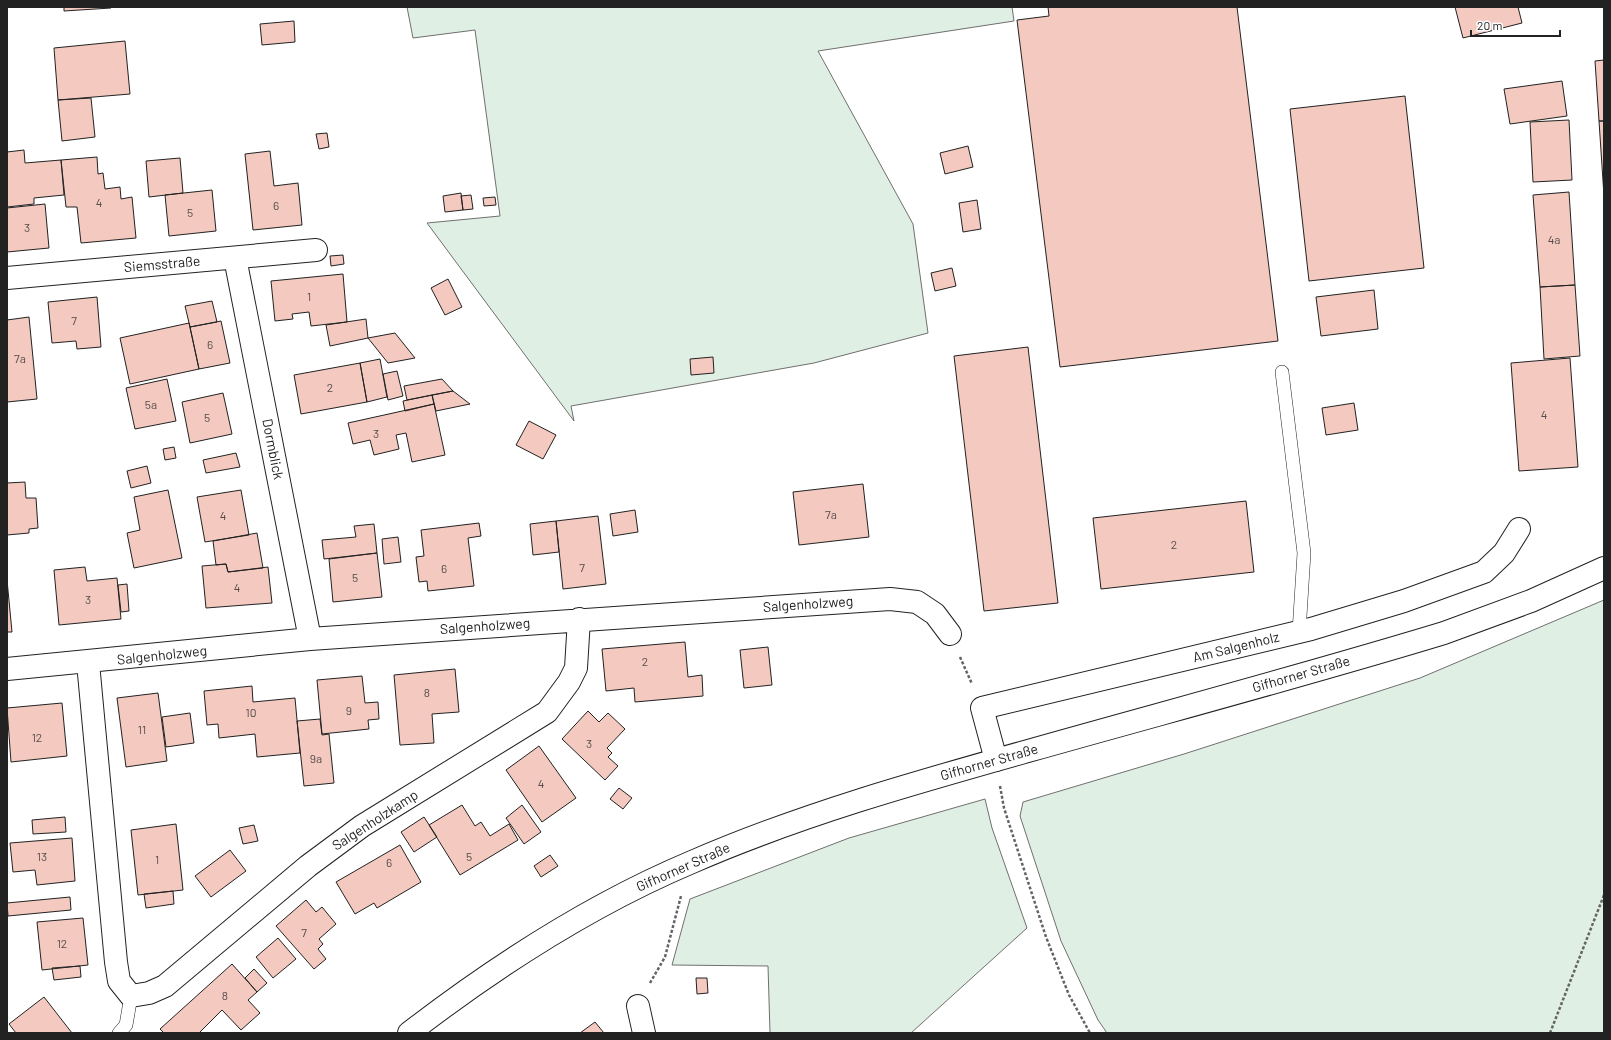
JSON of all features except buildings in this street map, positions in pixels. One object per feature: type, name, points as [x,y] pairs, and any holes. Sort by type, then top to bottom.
[{"type":"street","name":"Siemsstraße","points":[[7,278],[316,250]]},
{"type":"street","name":"Dormblick","points":[[235,258],[310,639]]},
{"type":"street","name":"Am Salgenholz","points":[[982,708],[1299,632],[1404,601],[1484,572],[1504,553],[1519,529]]},
{"type":"street","name":"Gifhorner Straße","points":[[409,1033],[452,1000],[509,961],[568,925],[628,892],[690,862],[767,832],[860,800],[996,760],[1444,633],[1531,601],[1604,568]]},
{"type":"street","name":"Salgenholzweg","points":[[7,669],[88,663],[310,639],[890,599],[917,602],[935,614],[950,634]]},
{"type":"street","name":"Salgenholzkamp","points":[[131,996],[149,993],[165,986],[308,866],[362,826],[546,712],[568,682],[576,668],[579,620]]},
{"type":"street","points":[[88,663],[116,962],[120,981],[131,996]]},
{"type":"street","points":[[982,708],[996,760]]},
{"type":"street","points":[[638,1006],[644,1033]]},
{"type":"lane","points":[[1282,372],[1304,553],[1299,632]]},
{"type":"lane","points":[[120,1033],[126,1025],[131,996]]},
{"type":"path","points":[[950,634],[982,708]]},
{"type":"path","points":[[996,760],[1004,808],[1046,937],[1069,995],[1090,1033]]},
{"type":"path","points":[[638,1006],[665,957],[690,862]]},
{"type":"path","points":[[1550,1033],[1604,895]]},
{"type":"green space","points":[[407,7],[1012,7],[1014,21],[818,51],[913,224],[928,333],[814,363],[571,406],[574,421],[427,223],[500,216],[475,30],[413,38]]},
{"type":"green space","points":[[1604,600],[1604,1033],[1107,1033],[1098,1020],[1061,941],[1020,816],[1023,802],[1184,754],[1420,678]]},
{"type":"green space","points":[[985,799],[992,828],[1027,928],[911,1033],[770,1033],[768,966],[672,965],[690,899],[849,838]]}]
